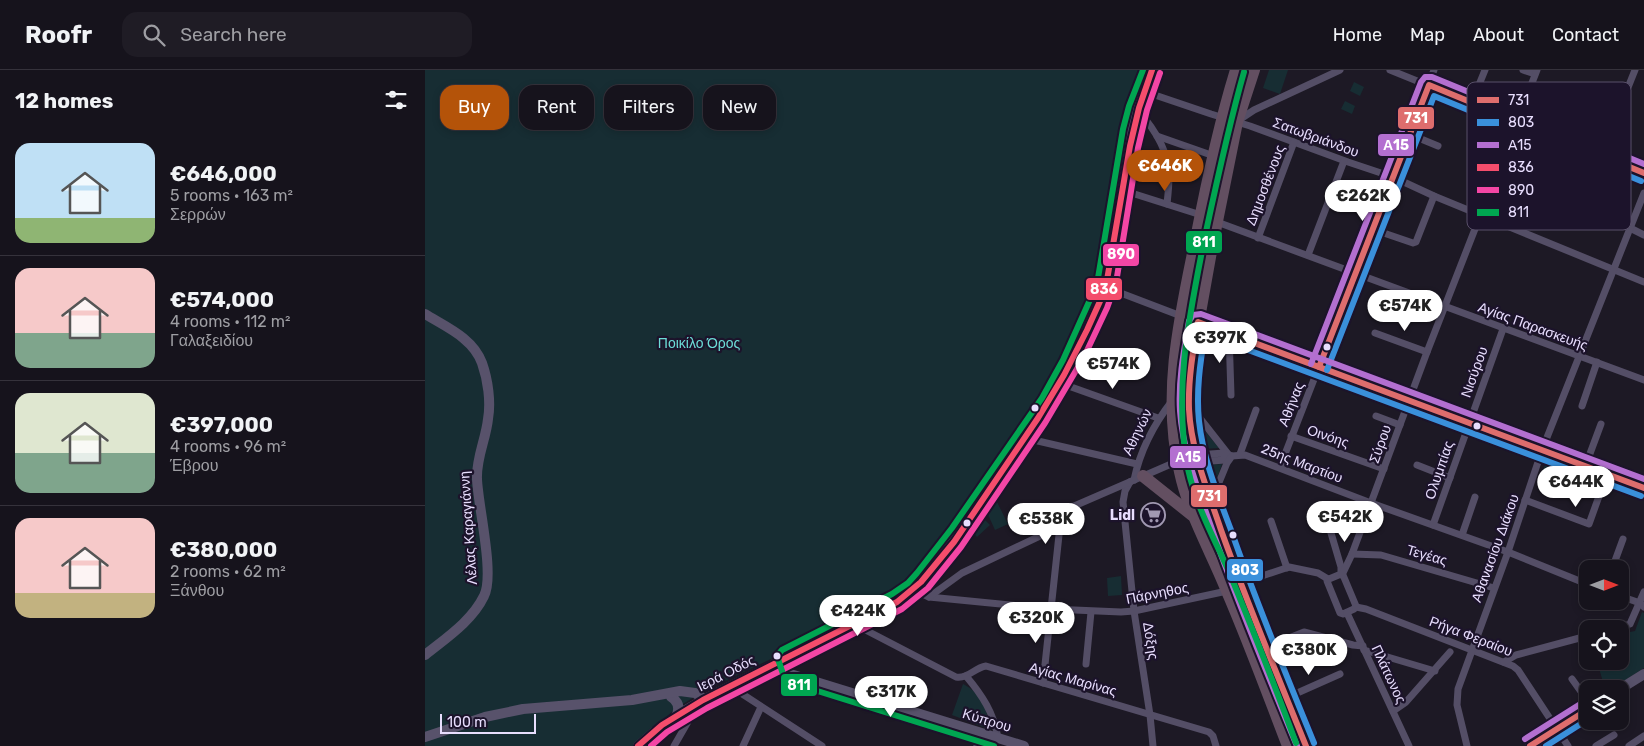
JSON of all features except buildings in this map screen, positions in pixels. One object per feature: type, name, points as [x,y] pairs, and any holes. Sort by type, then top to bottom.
[{"type":"highway","name":"Αθηνών","points":[[1236,70],[1222,117],[1181,316],[1174,358],[1172,400],[1178,461],[1185,494],[1227,591],[1288,746]]},
{"type":"highway","points":[[1254,70],[1237,122],[1217,222],[1191,362],[1189,410],[1198,458],[1211,502],[1306,746]]},
{"type":"highway","points":[[1136,479],[1193,515]]},
{"type":"street","name":"Ιερά Οδός","points":[[639,746],[662,725],[698,703],[897,602],[914,590],[929,573],[1025,438],[1081,344],[1105,288],[1111,263],[1137,109],[1152,70]]},
{"type":"street","points":[[1237,122],[1259,108],[1340,70]]},
{"type":"street","points":[[1390,70],[1467,100]]},
{"type":"street","name":"Αθήνας","points":[[1280,468],[1434,70]]},
{"type":"street","points":[[1480,82],[1485,70]]},
{"type":"street","points":[[1523,70],[1536,72]]},
{"type":"street","points":[[1630,82],[1635,70]]},
{"type":"street","name":"Σατωβριάνδου","points":[[1143,91],[1393,177],[1467,209]]},
{"type":"street","points":[[1137,109],[1157,136],[1167,158],[1169,168],[1167,204]]},
{"type":"street","points":[[1409,134],[1438,146]]},
{"type":"street","points":[[1157,136],[1214,156]]},
{"type":"street","name":"Δημοσθένους","points":[[1258,238],[1294,142]]},
{"type":"street","points":[[1307,255],[1344,161]]},
{"type":"street","points":[[1631,167],[1644,173]]},
{"type":"street","points":[[1122,190],[1201,215]]},
{"type":"street","name":"Αθανασίου Διάκου","points":[[1631,226],[1644,193]]},
{"type":"street","points":[[1372,229],[1413,243],[1416,242],[1434,196]]},
{"type":"street","name":"Αγίας Παρασκευής","points":[[1217,222],[1644,380]]},
{"type":"street","points":[[1631,228],[1644,235]]},
{"type":"street","name":"Σύρου","points":[[1342,574],[1352,554],[1475,230]]},
{"type":"street","name":"Σατωβριάνδου","points":[[1520,230],[1644,282]]},
{"type":"street","name":"Αθανασίου Διάκου","points":[[1467,746],[1457,698],[1458,689],[1508,552],[1542,450],[1629,230]]},
{"type":"street","points":[[1105,288],[1181,316]]},
{"type":"street","name":"Λέλας Καραγιάννη","points":[[425,314],[464,339],[477,352],[484,372],[489,408],[489,420],[479,458],[477,479],[486,559],[487,587],[485,596],[474,612],[425,655]]},
{"type":"street","points":[[1198,322],[1644,488]]},
{"type":"street","name":"Νισύρου","points":[[1469,423],[1503,329]]},
{"type":"street","points":[[1229,333],[1231,395]]},
{"type":"street","points":[[1375,333],[1427,352]]},
{"type":"street","points":[[1582,406],[1597,362]]},
{"type":"street","points":[[1060,382],[1158,418]]},
{"type":"street","name":"Αθηνών","points":[[1136,479],[1137,464],[1158,418],[1172,400]]},
{"type":"street","points":[[1189,410],[1199,417],[1234,455]]},
{"type":"street","points":[[1211,502],[1227,463],[1234,455],[1256,410]]},
{"type":"street","points":[[1376,416],[1400,425]]},
{"type":"street","name":"Ολυμπίας","points":[[1433,525],[1469,423]]},
{"type":"street","points":[[1585,466],[1601,424]]},
{"type":"street","name":"Οινόης","points":[[1291,436],[1384,469]]},
{"type":"street","points":[[1025,438],[1137,464]]},
{"type":"street","name":"25ης Μαρτίου","points":[[1198,458],[1225,460],[1234,455],[1253,457],[1371,503],[1508,552],[1579,581]]},
{"type":"street","points":[[929,596],[962,573],[1059,527],[1065,510],[1178,461]]},
{"type":"street","points":[[1417,465],[1450,478]]},
{"type":"street","points":[[1525,500],[1589,524],[1607,474]]},
{"type":"street","name":"Δόξης","points":[[1136,479],[1125,491],[1123,502],[1134,612],[1150,714],[1153,746]]},
{"type":"street","points":[[1462,535],[1475,497]]},
{"type":"street","points":[[1326,516],[1342,574],[1356,607],[1347,613]]},
{"type":"street","points":[[1271,521],[1287,568]]},
{"type":"street","points":[[1043,683],[1059,535]]},
{"type":"street","points":[[1615,560],[1623,539]]},
{"type":"street","name":"Τεγέας","points":[[1352,554],[1381,555],[1494,588]]},
{"type":"street","points":[[1241,583],[1287,568],[1318,573],[1328,579],[1342,574]]},
{"type":"street","name":"Πλάτωνος","points":[[1328,579],[1327,582],[1340,613],[1347,613],[1409,746]]},
{"type":"street","name":"Πάρνηθος","points":[[914,590],[929,596],[1091,612],[1134,612],[1227,591]]},
{"type":"street","points":[[1629,624],[1642,605],[1644,592]]},
{"type":"street","points":[[1629,600],[1642,605]]},
{"type":"street","name":"Ρήγα Φεραίου","points":[[1356,607],[1366,609],[1503,662],[1518,670],[1568,746]]},
{"type":"street","points":[[1086,664],[1091,612]]},
{"type":"street","points":[[854,624],[956,677],[966,676],[984,697],[997,729],[996,740],[977,746]]},
{"type":"street","points":[[1266,647],[1304,632],[1364,648],[1435,671]]},
{"type":"street","points":[[1503,662],[1515,655],[1579,638]]},
{"type":"street","points":[[1393,712],[1406,702],[1450,652]]},
{"type":"street","points":[[786,658],[790,669],[799,676]]},
{"type":"street","name":"Κύπρου","points":[[774,664],[779,670],[996,740],[1024,746]]},
{"type":"street","name":"Αγίας Μαρίνας","points":[[966,676],[977,668],[986,666],[1209,732],[1213,736],[1216,746]]},
{"type":"street","points":[[1286,698],[1340,674]]},
{"type":"street","points":[[1629,683],[1644,674]]},
{"type":"street","points":[[1572,679],[1579,689]]},
{"type":"street","points":[[730,686],[822,746]]},
{"type":"street","points":[[647,698],[681,691],[695,693],[701,697],[673,746]]},
{"type":"street","points":[[671,697],[678,704],[679,710],[675,717]]},
{"type":"street","points":[[425,737],[503,712],[647,698],[685,698],[698,703]]},
{"type":"street","points":[[743,746],[761,707]]},
{"type":"street","points":[[1530,746],[1579,715]]},
{"type":"street","name":"Ιερά Οδός","points":[[649,746],[675,717]]},
{"type":"street","points":[[1596,746],[1614,735]]},
{"type":"street","points":[[1629,746],[1644,736]]},
{"type":"green space","name":"Ποικίλο Όρος","points":[[425,70],[1152,70],[1143,91],[1110,263],[1071,364],[914,590],[702,692],[675,709],[635,746],[425,746]]},
{"type":"green space","points":[[1269,70],[1288,70],[1280,94],[1263,88]]},
{"type":"green space","points":[[1354,82],[1364,87],[1360,96],[1350,91]]},
{"type":"green space","points":[[1345,101],[1355,106],[1352,114],[1341,109]]},
{"type":"green space","points":[[1206,217],[1206,234],[1184,340],[1180,403],[1184,442],[1201,503],[1297,746],[1295,746],[1275,707],[1184,475],[1178,433],[1178,359]]},
{"type":"green space","points":[[1200,425],[1219,448],[1204,449]]},
{"type":"green space","points":[[1546,462],[1567,470],[1563,481],[1542,473]]},
{"type":"green space","points":[[1222,464],[1214,487],[1206,465]]},
{"type":"green space","points":[[997,502],[1008,524],[995,530],[985,508]]},
{"type":"green space","points":[[983,518],[990,525],[977,537],[970,529]]},
{"type":"green space","points":[[1121,576],[1122,595],[1108,596],[1107,578]]},
{"type":"green space","points":[[1642,612],[1644,613],[1644,668],[1625,680],[1602,680],[1600,670],[1629,670],[1629,632],[1635,631]]},
{"type":"green space","points":[[963,684],[975,692],[983,703],[991,730],[952,715]]},
{"type":"transit line","name":"811","points":[[994,746],[795,684],[783,674],[777,656],[782,650],[892,594],[908,583],[952,528],[1042,398],[1063,360],[1097,284],[1123,129],[1129,106],[1143,70]]},
{"type":"transit line","name":"836","points":[[638,746],[662,725],[703,700],[897,602],[921,582],[954,542],[1038,418],[1064,375],[1101,299],[1107,280],[1130,146],[1139,108],[1152,70]]},
{"type":"transit line","name":"811","points":[[1244,72],[1227,135],[1198,269],[1188,326],[1183,383],[1182,412],[1184,440],[1191,483],[1206,523],[1239,595],[1296,743]]},
{"type":"transit line","name":"890","points":[[651,746],[667,732],[707,708],[902,609],[928,588],[961,547],[1045,423],[1084,357],[1107,308],[1116,283],[1138,148],[1147,110],[1160,73]]},
{"type":"transit line","name":"Α15","points":[[1311,364],[1421,82],[1425,77],[1432,77],[1467,91]]},
{"type":"transit line","name":"731","points":[[1319,367],[1429,85],[1467,101]]},
{"type":"transit line","name":"803","points":[[1327,370],[1434,96],[1467,110]]},
{"type":"transit line","name":"Α15","points":[[1631,159],[1644,164]]},
{"type":"transit line","name":"731","points":[[1631,168],[1644,173]]},
{"type":"transit line","name":"803","points":[[1631,177],[1641,181]]},
{"type":"transit line","name":"Α15","points":[[1297,746],[1224,562],[1188,458],[1180,411],[1180,388],[1189,321],[1193,315],[1201,314],[1644,479]]},
{"type":"transit line","name":"731","points":[[1306,746],[1231,557],[1206,486],[1193,440],[1190,425],[1189,387],[1198,322],[1644,488]]},
{"type":"transit line","name":"803","points":[[1314,743],[1250,584],[1207,463],[1199,421],[1198,399],[1205,334],[1641,496]]},
{"type":"transit line","name":"Α15","points":[[1525,739],[1579,705]]},
{"type":"transit line","name":"731","points":[[1530,746],[1579,715]]},
{"type":"transit line","name":"803","points":[[1546,746],[1579,725]]},
{"type":"place","name":"Lidl","points":[[1153,515]]}]
